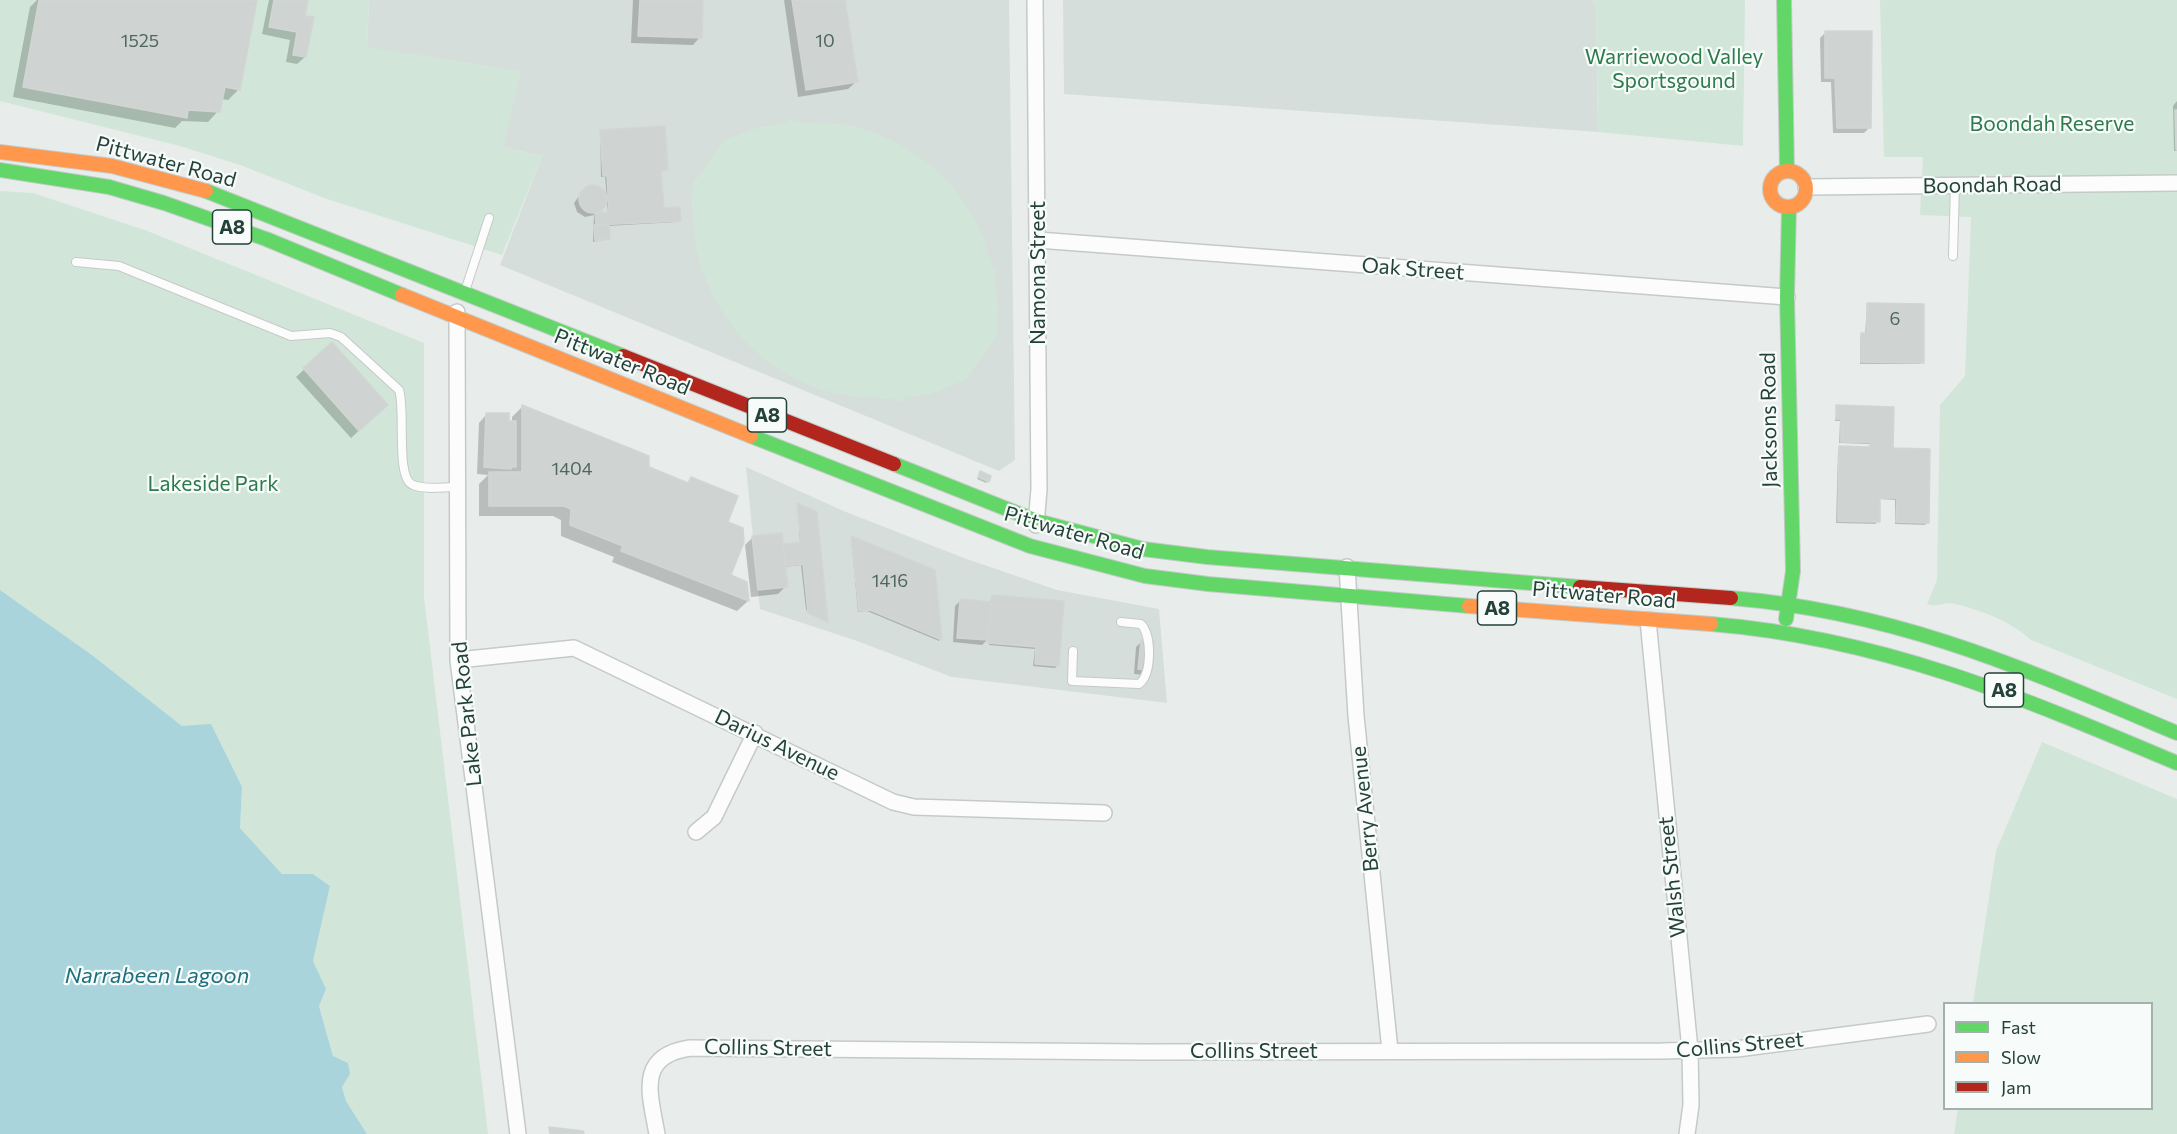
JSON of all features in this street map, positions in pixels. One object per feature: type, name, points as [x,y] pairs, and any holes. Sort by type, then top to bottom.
[{"type":"main road","points":[[1785,0],[1787,171]]},
{"type":"main road","name":"Pittwater Road","points":[[0,152],[112,166],[198,189],[464,292],[1037,521],[1143,549],[1207,557],[1788,604],[1865,618],[1959,644],[2177,733]]},
{"type":"main road","name":"Pittwater Road","points":[[0,170],[109,187],[164,203],[266,239],[654,398],[1030,546],[1145,576],[1208,584],[1784,632],[1897,656],[1962,675],[2177,763]]},
{"type":"main road","points":[[1787,171],[1799,174],[1806,187],[1803,199],[1789,207],[1776,202],[1770,192],[1776,176],[1787,171]]},
{"type":"main road","name":"Jacksons Road","points":[[1784,632],[1793,571],[1787,297],[1789,207]]},
{"type":"street","name":"Namona Street","points":[[1030,546],[1037,521],[1039,489],[1035,0]]},
{"type":"street","name":"Boondah Road","points":[[1806,187],[2177,183]]},
{"type":"street","name":"Oak Street","points":[[1038,240],[1787,297]]},
{"type":"street","name":"Lake Park Road","points":[[464,292],[456,316],[458,660],[518,1134]]},
{"type":"street","name":"Berry Avenue","points":[[1347,567],[1347,596],[1390,1051]]},
{"type":"street","name":"Walsh Street","points":[[1647,620],[1690,1050],[1691,1105],[1687,1134]]},
{"type":"street","name":"Darius Avenue","points":[[458,660],[574,648],[893,802],[914,807],[1104,813]]},
{"type":"street","points":[[696,832],[714,817],[755,734]]},
{"type":"street","name":"Collins Street","points":[[657,1134],[650,1093],[651,1071],[660,1057],[675,1050],[690,1048],[1144,1052],[1690,1050],[1737,1049],[1928,1024]]},
{"type":"lane","points":[[1953,256],[1955,185]]},
{"type":"lane","points":[[464,292],[489,218]]},
{"type":"lane","points":[[76,262],[119,266],[291,336],[330,333],[341,337],[399,390],[403,402],[402,472],[408,483],[415,486],[456,488]]},
{"type":"lane","points":[[1073,651],[1072,681],[1138,684],[1146,676],[1147,634],[1141,624],[1120,622]]},
{"type":"shaded area","points":[[369,0],[1009,0],[1015,460],[999,471],[500,265],[542,156],[503,147],[367,47]]},
{"type":"shaded area","points":[[1063,0],[1591,0],[1596,6],[1598,132],[1064,94]]},
{"type":"shaded area","points":[[746,467],[846,512],[964,558],[1057,590],[1159,609],[1167,703],[952,677],[857,641],[760,609]]},
{"type":"green space","points":[[0,0],[369,0],[367,47],[521,71],[503,147],[542,156],[502,255],[327,199],[240,165],[180,146],[0,101]]},
{"type":"green space","name":"Warriewood Valley Sportsgound","points":[[1591,0],[1745,0],[1743,146],[1598,132],[1596,6]]},
{"type":"green space","name":"Boondah Reserve","points":[[1880,0],[2177,0],[2177,699],[2031,640],[2005,622],[1985,613],[1951,603],[1927,604],[1937,580],[1940,405],[1965,376],[1971,217],[1920,215],[1923,157],[1884,157]]},
{"type":"green space","points":[[789,119],[799,122],[847,125],[888,139],[908,149],[935,169],[965,204],[982,234],[992,264],[997,271],[994,275],[998,306],[997,336],[965,380],[930,394],[906,397],[903,402],[893,399],[844,395],[817,388],[770,363],[732,325],[705,278],[694,249],[696,246],[692,205],[693,184],[724,140],[760,127],[785,123]]},
{"type":"green space","name":"Lakeside Park","points":[[0,191],[33,193],[145,230],[424,343],[424,597],[488,1134],[367,1134],[346,1101],[342,1087],[350,1074],[333,1056],[319,1005],[325,989],[313,961],[330,886],[313,874],[282,874],[240,828],[242,787],[182,726],[92,655],[0,590]]},
{"type":"green space","points":[[2042,742],[2177,799],[2177,1134],[1954,1134],[1958,1110],[2153,1110],[2153,1002],[1973,1002],[1996,851]]},
{"type":"water","name":"Narrabeen Lagoon","points":[[0,590],[92,655],[182,726],[211,724],[242,787],[240,828],[282,874],[313,874],[330,886],[313,961],[326,989],[319,1006],[333,1056],[348,1063],[350,1074],[342,1087],[346,1101],[367,1134],[0,1134]]},
{"type":"building","points":[[39,0],[257,0],[240,90],[225,87],[220,112],[188,110],[187,118],[23,87]]},
{"type":"building","points":[[274,0],[308,0],[305,16],[314,17],[306,57],[293,55],[297,32],[269,27]]},
{"type":"building","points":[[640,0],[703,0],[702,38],[638,36]]},
{"type":"building","points":[[792,0],[845,0],[858,82],[806,90]]},
{"type":"building","points":[[1825,31],[1872,31],[1871,128],[1837,128],[1835,78],[1825,78]]},
{"type":"building","points":[[2175,110],[2177,110],[2177,150],[2176,150]]},
{"type":"building","points":[[665,126],[668,170],[661,170],[664,208],[680,207],[681,221],[596,225],[595,213],[609,212],[607,176],[603,176],[600,130]]},
{"type":"building","points":[[593,185],[603,189],[607,199],[603,209],[593,213],[583,209],[579,199],[583,189]]},
{"type":"building","points":[[609,224],[610,239],[595,241],[594,225]]},
{"type":"building","points":[[1867,303],[1924,304],[1924,363],[1861,362],[1861,333],[1867,333]]},
{"type":"building","points":[[332,342],[388,405],[359,431],[303,368]]},
{"type":"building","points":[[522,405],[649,456],[649,467],[688,483],[691,477],[738,496],[728,522],[743,528],[744,542],[731,575],[747,582],[749,601],[621,551],[623,546],[570,525],[571,509],[564,506],[489,506],[489,472],[522,472]]},
{"type":"building","points":[[1836,405],[1894,407],[1893,448],[1930,449],[1929,523],[1896,522],[1897,498],[1880,498],[1880,522],[1838,521],[1839,446],[1870,447],[1870,442],[1841,442],[1841,419],[1836,419]]},
{"type":"building","points":[[486,413],[509,413],[509,421],[516,421],[516,467],[511,467],[511,469],[484,467]]},
{"type":"building","points":[[980,471],[991,476],[989,482],[978,477]]},
{"type":"building","points":[[797,503],[817,512],[828,622],[808,613],[803,564],[785,566],[783,544],[801,542]]},
{"type":"building","points":[[782,533],[788,587],[758,590],[752,536]]},
{"type":"building","points":[[851,536],[935,570],[942,640],[870,610],[859,611]]},
{"type":"building","points":[[992,595],[1064,601],[1059,666],[1035,664],[1036,647],[988,643]]},
{"type":"building","points":[[960,599],[991,602],[988,640],[957,638]]},
{"type":"building","points":[[1141,640],[1154,641],[1152,671],[1138,669]]},
{"type":"building","points":[[549,1127],[583,1131],[584,1134],[550,1134]]},
{"type":"traffic: fast","points":[[1784,0],[1787,171]]},
{"type":"traffic: fast","points":[[0,170],[109,187],[164,203],[266,239],[402,295]]},
{"type":"traffic: fast","points":[[206,191],[623,356]]},
{"type":"traffic: fast","points":[[1786,619],[1793,571],[1787,297],[1789,207]]},
{"type":"traffic: fast","points":[[751,436],[1030,546],[1145,576],[1208,584],[1469,606]]},
{"type":"traffic: fast","points":[[894,464],[1037,521],[1143,549],[1207,557],[1580,587]]},
{"type":"traffic: fast","points":[[1731,598],[1792,605],[1906,630],[2013,666],[2177,733]]},
{"type":"traffic: fast","points":[[1711,624],[1774,631],[1834,642],[1950,674],[2062,715],[2177,763]]},
{"type":"traffic: slow","points":[[0,152],[112,166],[206,191]]},
{"type":"traffic: slow","points":[[1788,171],[1801,176],[1806,189],[1801,202],[1788,207],[1775,202],[1770,189],[1775,176],[1788,171]]},
{"type":"traffic: slow","points":[[402,295],[751,436]]},
{"type":"traffic: slow","points":[[1469,606],[1711,624]]},
{"type":"traffic: jam","points":[[623,356],[894,464]]},
{"type":"traffic: jam","points":[[1580,587],[1731,598]]}]
